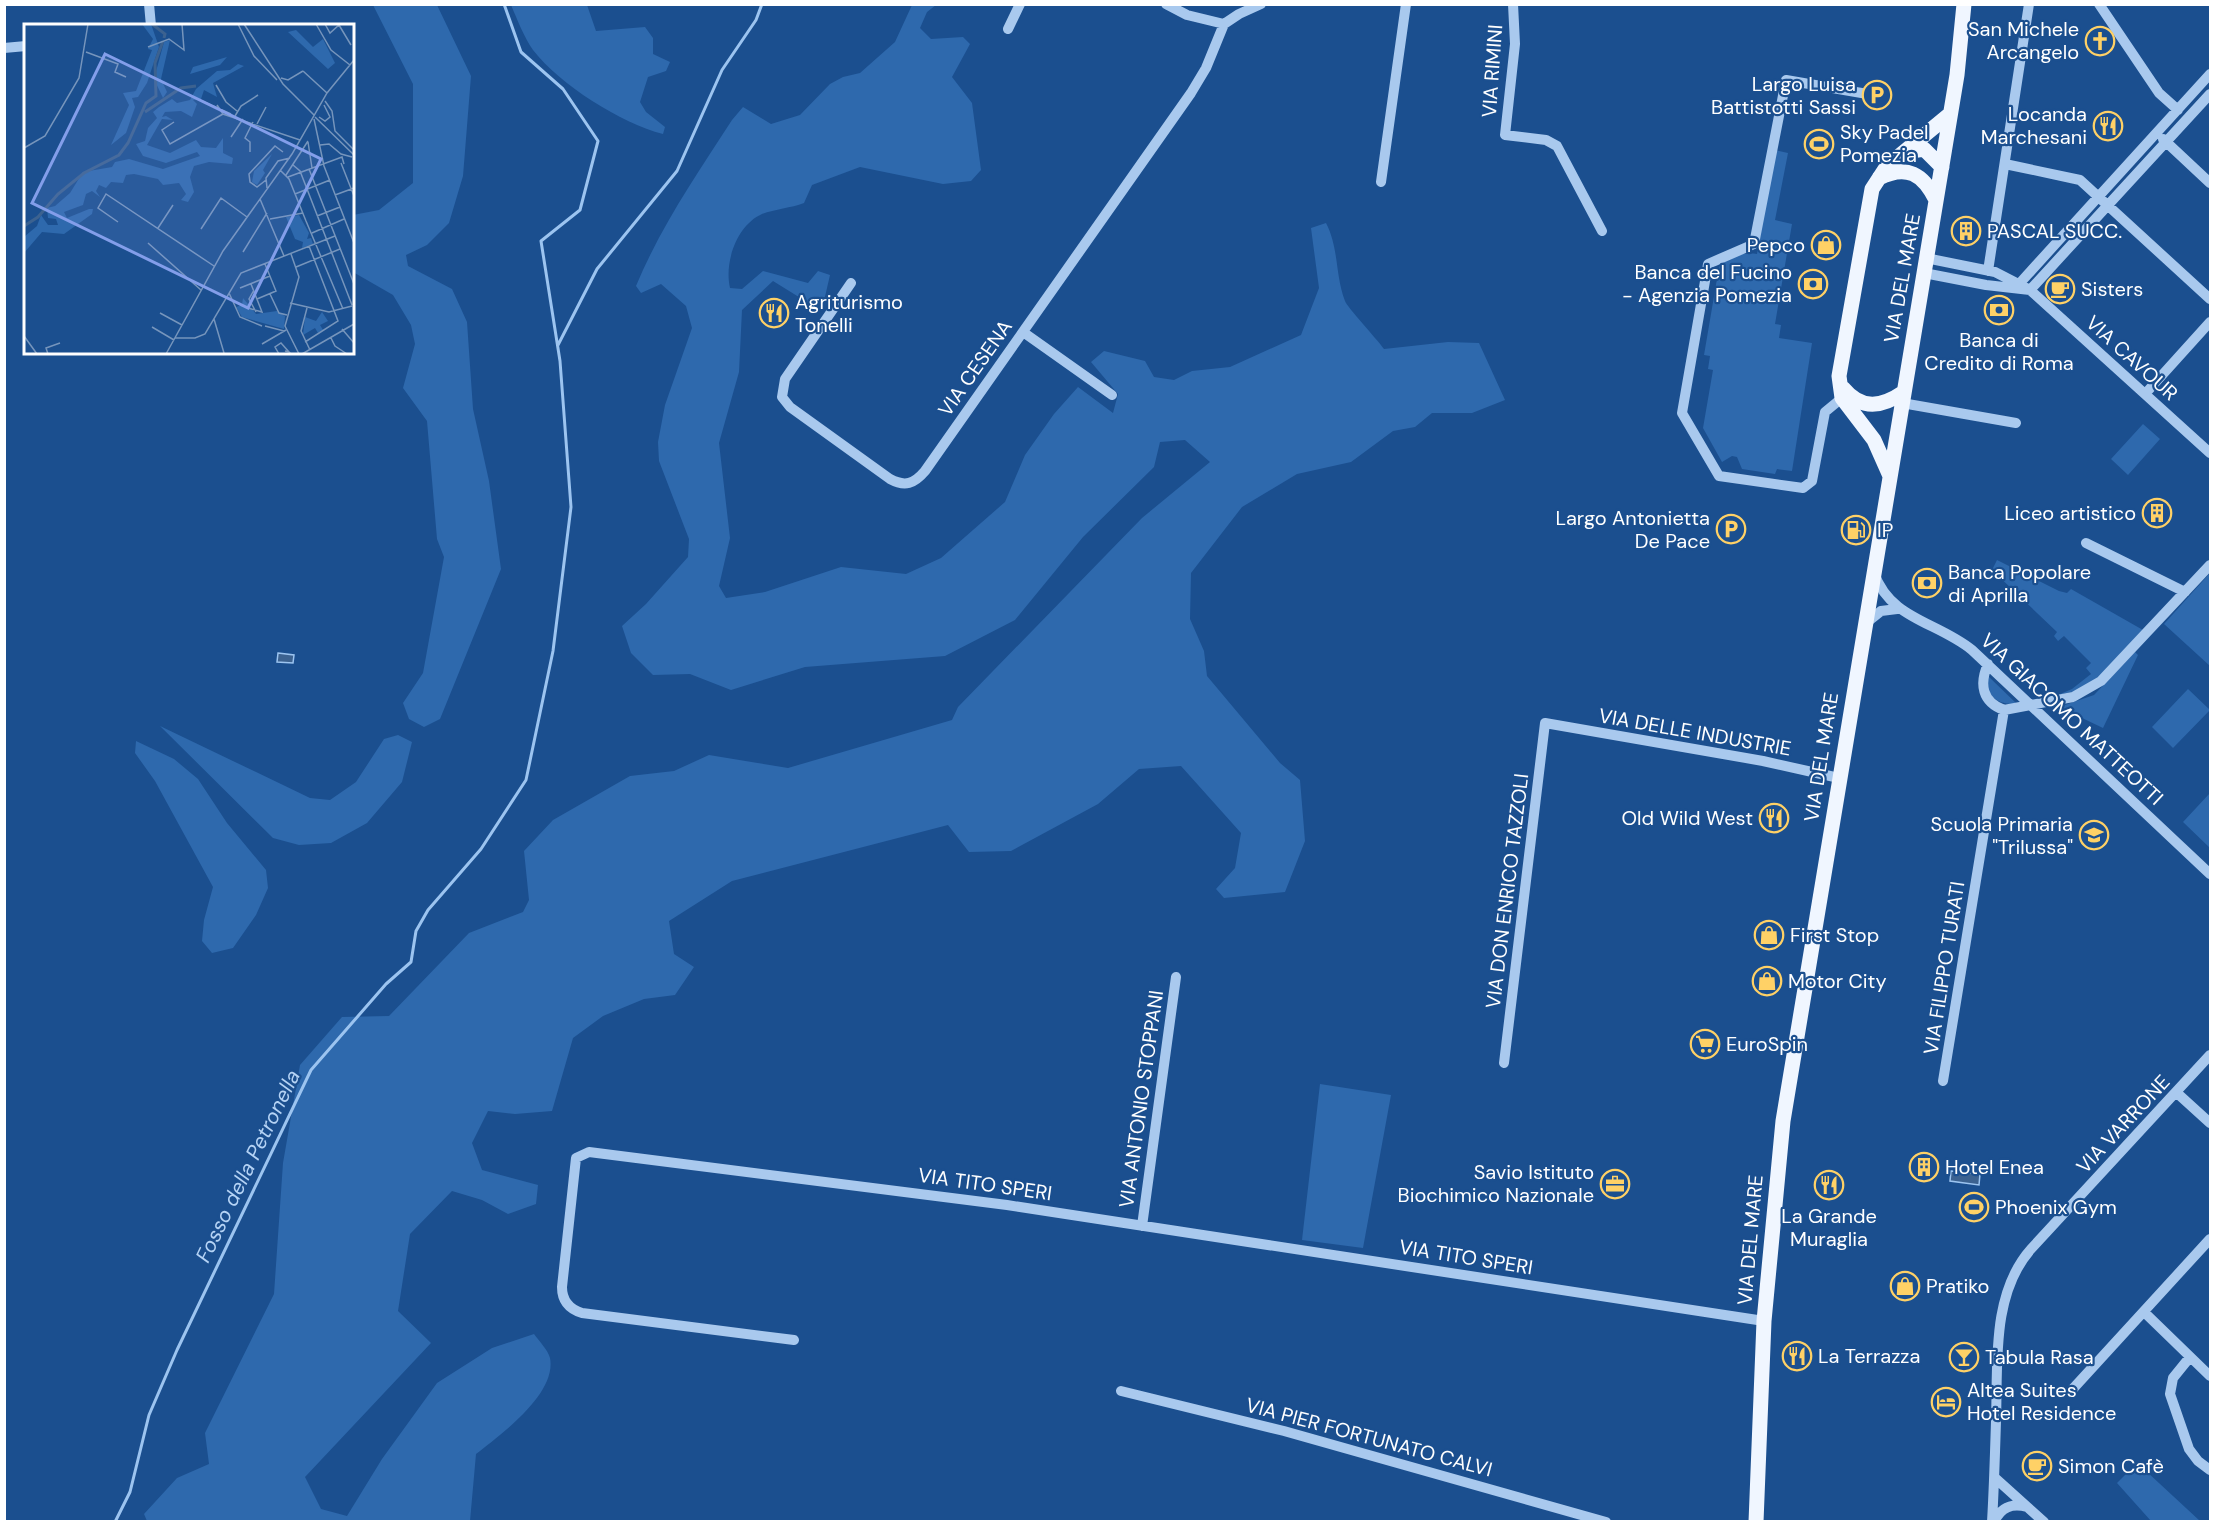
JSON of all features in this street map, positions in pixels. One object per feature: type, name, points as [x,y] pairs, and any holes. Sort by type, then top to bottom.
[{"type":"main road","name":"VIA DEL MARE","points":[[1756,1521],[1764,1321],[1783,1121],[1942,167],[1964,4]]},
{"type":"main road","points":[[1890,477],[1874,440],[1841,391],[1872,189],[1876,179],[1887,166],[1950,114]]},
{"type":"main road","points":[[1905,152],[1924,149],[1942,167]]},
{"type":"main road","points":[[1876,179],[1895,172],[1914,175],[1926,182],[1936,200]]},
{"type":"main road","points":[[1841,391],[1854,399],[1875,406],[1903,398]]},
{"type":"main road","points":[[1874,440],[1887,437],[1898,427]]},
{"type":"main road","points":[[1874,440],[1894,452]]},
{"type":"street","points":[[150,4],[151,24]]},
{"type":"street","points":[[1008,29],[1020,4]]},
{"type":"street","points":[[1166,4],[1187,15],[1224,24],[1261,4]]},
{"type":"street","points":[[1381,182],[1406,4]]},
{"type":"street","name":"VIA RIMINI","points":[[1513,4],[1515,44],[1505,135],[1546,140],[1557,146],[1602,231]]},
{"type":"street","points":[[1988,271],[2029,4]]},
{"type":"street","points":[[2099,4],[2159,93],[2178,110]]},
{"type":"street","name":"VIA CESENA","points":[[851,283],[787,376],[781,394],[790,407],[890,479],[901,484],[913,482],[924,471],[1191,93],[1206,68],[1224,24]]},
{"type":"street","points":[[4,48],[24,46]]},
{"type":"street","points":[[2019,284],[2211,75]]},
{"type":"street","points":[[1841,391],[1825,412],[1812,481],[1803,488],[1719,476],[1682,413],[1708,264],[1754,244],[1786,80],[1879,96]]},
{"type":"street","points":[[1925,266],[1986,285],[2030,290],[2211,94]]},
{"type":"street","points":[[2156,133],[2211,183]]},
{"type":"street","points":[[2005,164],[2080,180],[2211,299]]},
{"type":"street","name":"VIA CAVOUR","points":[[1925,266],[1988,271],[2030,290],[2211,453]]},
{"type":"street","points":[[2145,394],[2211,322]]},
{"type":"street","points":[[1023,332],[1112,396]]},
{"type":"street","points":[[1903,398],[2016,423]]},
{"type":"street","points":[[2086,543],[2185,592]]},
{"type":"street","points":[[1988,664],[1983,678],[1984,694],[1990,702],[2004,710],[2069,698],[2094,686],[2211,565]]},
{"type":"street","name":"VIA GIACOMO MATTEOTTI","points":[[1874,573],[1884,595],[1897,609],[1950,634],[1988,664],[2211,874]]},
{"type":"street","points":[[1864,625],[1878,612],[1897,609]]},
{"type":"street","name":"VIA FILIPPO TURATI","points":[[1943,1081],[2004,710]]},
{"type":"street","name":"VIA DELLE INDUSTRIE","points":[[1545,723],[1763,761],[1839,778]]},
{"type":"street","name":"VIA DON ENRICO TAZZOLI","points":[[1504,1063],[1545,723]]},
{"type":"street","name":"VIA ANTONIO STOPPANI","points":[[1142,1226],[1176,977]]},
{"type":"street","name":"VIA VARRONE","points":[[1993,1521],[2001,1329],[2005,1299],[2016,1270],[2031,1249],[2211,1055]]},
{"type":"street","points":[[2177,1093],[2211,1123]]},
{"type":"street","name":"VIA TITO SPERI","points":[[794,1340],[582,1313],[570,1307],[563,1297],[562,1287],[576,1158],[589,1152],[963,1198],[1764,1321]]},
{"type":"street","points":[[2070,1392],[2211,1239]]},
{"type":"street","points":[[2144,1312],[2211,1376]]},
{"type":"street","points":[[2190,1357],[2172,1378],[2170,1394],[2189,1449],[2198,1461],[2211,1470]]},
{"type":"street","name":"VIA PIER FORTUNATO CALVI","points":[[1121,1391],[1284,1431],[1606,1521]]},
{"type":"street","points":[[1995,1477],[2044,1521]]},
{"type":"street","points":[[1993,1521],[2010,1505],[2027,1507]]},
{"type":"shaded area","points":[[373,5],[437,5],[471,76],[463,176],[449,223],[427,245],[406,255],[408,266],[452,289],[467,322],[473,409],[489,481],[501,569],[440,719],[424,727],[409,719],[403,703],[423,673],[444,557],[437,539],[427,421],[403,388],[415,344],[411,325],[393,295],[354,273],[354,215],[379,210],[413,183],[413,84]]},
{"type":"shaded area","points":[[511,5],[587,5],[596,31],[645,27],[653,38],[653,54],[670,62],[666,71],[648,77],[640,102],[646,112],[665,127],[663,134],[646,129],[611,112],[559,76],[533,50]]},
{"type":"shaded area","points":[[912,5],[936,5],[927,12],[920,28],[931,39],[963,37],[970,44],[952,77],[972,103],[981,170],[971,181],[943,184],[860,167],[812,185],[804,203],[762,214],[753,219],[739,235],[729,267],[730,288],[742,289],[763,271],[808,283],[818,271],[830,275],[824,301],[815,307],[773,281],[742,310],[739,372],[719,443],[730,538],[719,586],[726,598],[765,592],[841,567],[906,574],[941,558],[1005,502],[1025,455],[1054,414],[1078,387],[1113,413],[1118,394],[1091,362],[1104,351],[1145,361],[1154,377],[1174,380],[1192,371],[1230,367],[1301,335],[1319,288],[1311,228],[1326,223],[1333,242],[1345,301],[1384,349],[1448,342],[1479,343],[1505,400],[1472,413],[1432,413],[1415,427],[1393,431],[1351,462],[1297,474],[1242,507],[1191,573],[1190,619],[1204,651],[1207,676],[1280,763],[1300,780],[1305,841],[1285,892],[1224,898],[1216,889],[1235,868],[1241,833],[1181,766],[1139,769],[1098,804],[1011,851],[969,852],[948,825],[732,881],[669,921],[674,954],[694,967],[675,995],[644,999],[603,1016],[573,1038],[552,1111],[515,1114],[488,1111],[472,1143],[482,1170],[538,1185],[536,1204],[508,1214],[482,1200],[452,1191],[410,1234],[398,1311],[431,1343],[305,1477],[321,1509],[347,1516],[382,1459],[437,1383],[492,1348],[534,1334],[549,1355],[550,1372],[545,1386],[525,1412],[476,1454],[470,1521],[147,1521],[144,1514],[177,1478],[209,1464],[205,1433],[274,1294],[283,1163],[300,1065],[342,1017],[389,1016],[469,933],[523,912],[529,900],[524,851],[553,820],[630,776],[674,771],[709,755],[788,768],[952,720],[958,707],[1142,518],[1210,462],[1185,440],[1160,442],[1154,467],[1083,537],[1015,620],[945,656],[805,667],[731,690],[690,674],[653,675],[631,653],[622,626],[646,604],[688,557],[689,539],[659,461],[658,442],[665,405],[692,328],[686,306],[661,284],[641,293],[636,286],[680,201],[732,120],[743,107],[771,124],[800,115],[830,84],[843,77],[860,73],[895,42]]},
{"type":"shaded area","points":[[1775,150],[1788,153],[1775,220],[1792,224],[1775,324],[1781,325],[1779,338],[1812,343],[1792,471],[1777,469],[1775,474],[1742,469],[1737,457],[1732,456],[1722,462],[1703,428],[1713,370],[1708,369],[1710,356],[1704,355],[1719,267],[1736,256],[1757,254]]},
{"type":"shaded area","points":[[2143,424],[2160,439],[2128,475],[2111,459]]},
{"type":"shaded area","points":[[1997,560],[2059,591],[2067,593],[2071,589],[2143,630],[2096,680],[2080,690],[2058,695],[2072,689],[2091,674],[2086,668],[2091,663],[2064,636],[2058,641],[2054,636],[2057,632],[1992,570]]},
{"type":"shaded area","points":[[2210,573],[2210,666],[2164,624]]},
{"type":"shaded area","points":[[2135,652],[2138,655],[2103,728],[2059,707],[2094,695]]},
{"type":"shaded area","points":[[278,653],[294,655],[293,663],[277,662]]},
{"type":"shaded area","points":[[1988,676],[2017,704],[2004,703],[1994,698],[1988,689]]},
{"type":"shaded area","points":[[2188,689],[2210,710],[2173,748],[2152,727]]},
{"type":"shaded area","points":[[160,726],[310,798],[330,800],[356,782],[384,739],[398,735],[412,742],[402,782],[367,823],[331,843],[299,845],[273,838]]},
{"type":"shaded area","points":[[136,741],[174,759],[198,779],[227,823],[266,870],[268,888],[256,915],[233,948],[212,953],[202,941],[204,920],[213,887],[155,781],[135,753]]},
{"type":"shaded area","points":[[2210,793],[2210,848],[2183,822]]},
{"type":"shaded area","points":[[1320,1084],[1391,1095],[1363,1248],[1302,1240]]},
{"type":"shaded area","points":[[1951,1171],[1980,1174],[1979,1185],[1950,1181]]},
{"type":"shaded area","points":[[2136,1464],[2200,1521],[2151,1521],[2117,1483]]},
{"type":"waterway","name":"Fosso della Petronella","points":[[115,1522],[130,1492],[149,1415],[177,1350],[311,1070],[386,984],[411,962],[416,931],[428,910],[481,849],[526,780],[553,651],[571,507],[560,361],[541,241],[580,210],[598,141],[563,89],[521,52],[504,4]]},
{"type":"waterway","points":[[558,345],[597,269],[677,171],[722,70],[756,20],[762,4]]},
{"type":"place","name":"San Michele Arcangelo","points":[[2100,41]]},
{"type":"place","name":"Largo Luisa Battistotti Sassi","points":[[1877,95]]},
{"type":"place","name":"Locanda Marchesani","points":[[2108,126]]},
{"type":"place","name":"Sky Padel Pomezia","points":[[1819,144]]},
{"type":"place","name":"PASCAL SUCC.","points":[[1966,231]]},
{"type":"place","name":"Pepco","points":[[1826,245]]},
{"type":"place","name":"Banca del Fucino - Agenzia Pomezia","points":[[1813,284]]},
{"type":"place","name":"Sisters","points":[[2060,289]]},
{"type":"place","name":"Banca di Credito di Roma","points":[[1999,310]]},
{"type":"place","name":"Agriturismo Tonelli","points":[[774,313]]},
{"type":"place","name":"Liceo artistico","points":[[2157,513]]},
{"type":"place","name":"Largo Antonietta De Pace","points":[[1731,529]]},
{"type":"place","name":"IP","points":[[1856,530]]},
{"type":"place","name":"Banca Popolare di Aprilla","points":[[1927,583]]},
{"type":"place","name":"Old Wild West","points":[[1774,818]]},
{"type":"place","name":"Scuola Primaria \"Trilussa\"","points":[[2094,835]]},
{"type":"place","name":"First Stop","points":[[1769,935]]},
{"type":"place","name":"Motor City","points":[[1767,981]]},
{"type":"place","name":"EuroSpin","points":[[1705,1044]]},
{"type":"place","name":"Hotel Enea","points":[[1924,1167]]},
{"type":"place","name":"Savio Istituto Biochimico Nazionale","points":[[1615,1184]]},
{"type":"place","name":"La Grande Muraglia","points":[[1829,1185]]},
{"type":"place","name":"Phoenix Gym","points":[[1974,1207]]},
{"type":"place","name":"Pratiko","points":[[1905,1286]]},
{"type":"place","name":"La Terrazza","points":[[1797,1356]]},
{"type":"place","name":"Tabula Rasa","points":[[1964,1357]]},
{"type":"place","name":"Altea Suites Hotel Residence","points":[[1946,1402]]},
{"type":"place","name":"Simon Cafè","points":[[2037,1466]]}]
